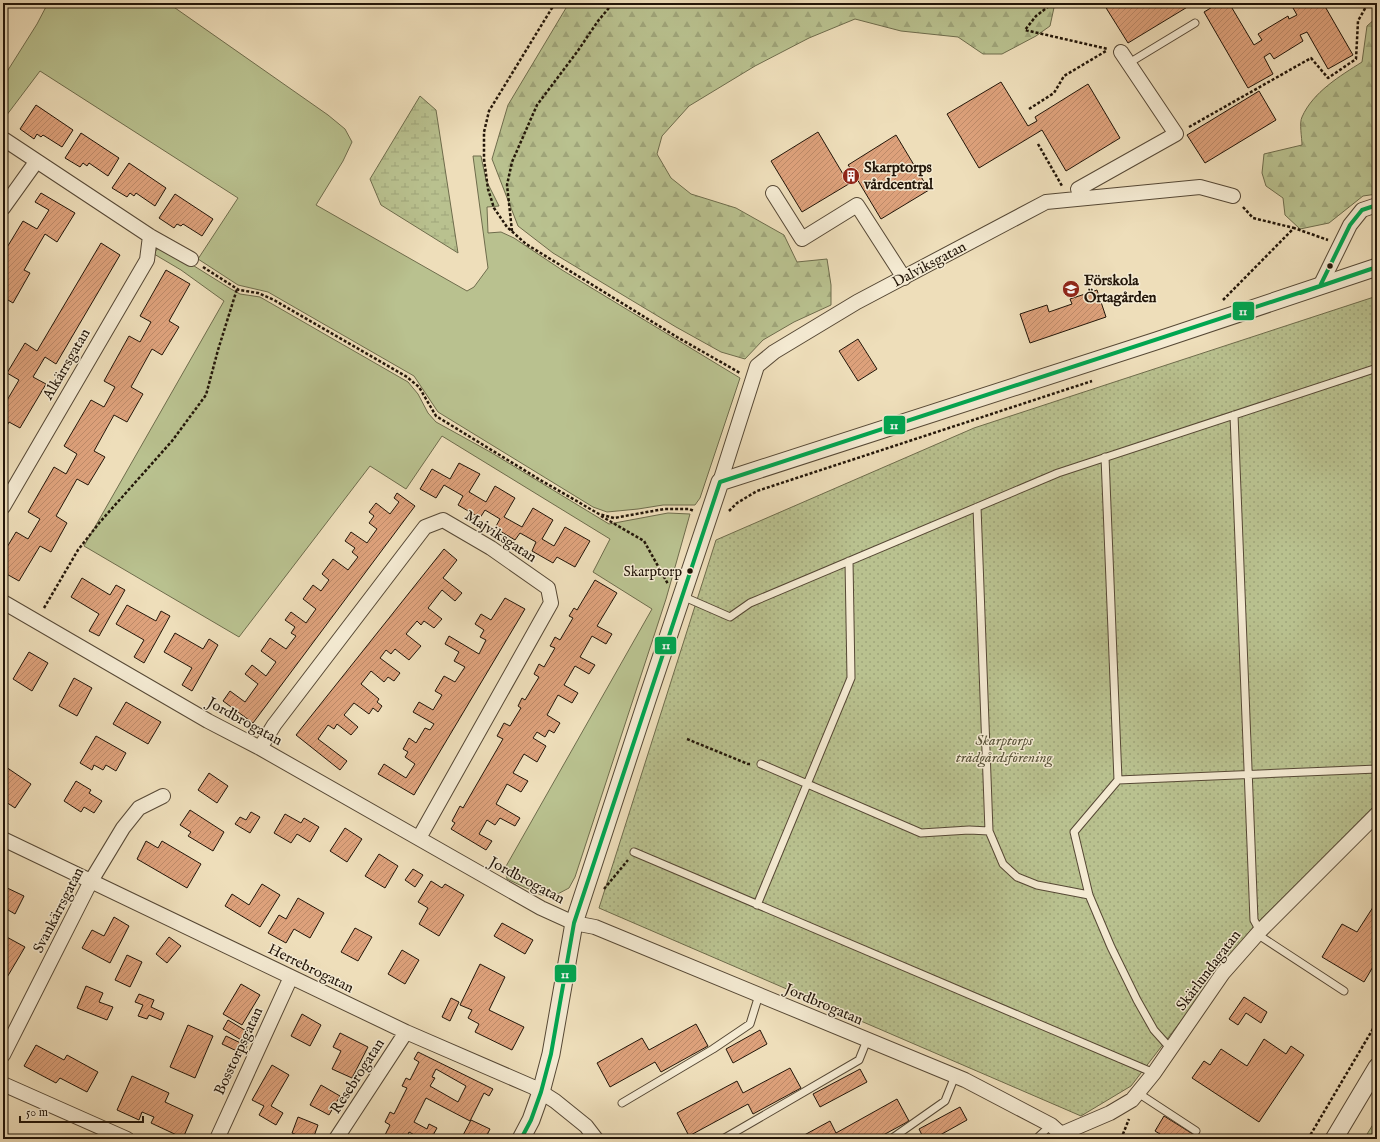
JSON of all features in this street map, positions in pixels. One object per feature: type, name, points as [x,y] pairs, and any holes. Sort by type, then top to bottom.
[{"type":"street","points":[[1084,198],[1078,189],[1176,134],[1125,57]]},
{"type":"street","points":[[5,140],[36,162],[150,236],[191,260]]},
{"type":"street","points":[[3,208],[36,162]]},
{"type":"street","name":"Dalviksgatan","points":[[521,1139],[531,1120],[541,1092],[551,1054],[574,923],[758,366],[774,352],[857,302],[1046,202],[1200,187],[1233,196]]},
{"type":"street","points":[[773,193],[802,239],[857,205],[904,278]]},
{"type":"street","points":[[1320,286],[1350,226],[1362,210],[1377,206]]},
{"type":"street","name":"Alkärrsgatan","points":[[3,507],[147,260],[150,236]]},
{"type":"street","points":[[720,482],[1377,267]]},
{"type":"street","name":"Majviksgatan","points":[[260,748],[274,725],[425,527],[442,520],[491,548],[548,588],[551,603],[419,838]]},
{"type":"street","name":"Jordbrogatan","points":[[3,602],[208,721],[260,748],[542,908],[574,923],[595,927],[955,1076],[1058,1133]]},
{"type":"street","name":"Svankärrsgatan","points":[[3,1055],[91,882],[123,828],[139,808],[163,796]]},
{"type":"street","name":"Skärlundagatan","points":[[1058,1133],[1110,1113],[1132,1100],[1154,1073],[1223,973],[1259,932],[1377,814]]},
{"type":"street","name":"Herrebrogatan","points":[[3,839],[291,978],[406,1032],[541,1092],[586,1126],[596,1139]]},
{"type":"street","name":"Bosstorpsgatan","points":[[216,1139],[291,978]]},
{"type":"street","name":"Resebrogatan","points":[[336,1139],[406,1032]]},
{"type":"street","points":[[1334,1139],[1377,1067]]},
{"type":"street","points":[[3,1084],[127,1139]]},
{"type":"lane","points":[[1125,57],[1194,23]]},
{"type":"lane","points":[[682,596],[730,618],[750,603],[1058,473],[1377,368]]},
{"type":"lane","points":[[1234,415],[1254,920],[1259,932],[1344,991]]},
{"type":"lane","points":[[1105,457],[1118,780],[1074,832],[1090,895],[1111,948],[1154,1030],[1171,1049]]},
{"type":"lane","points":[[977,507],[989,831],[1003,864],[1017,877],[1037,885],[1090,895]]},
{"type":"lane","points":[[757,905],[851,678],[849,561]]},
{"type":"lane","points":[[761,764],[921,832],[969,830],[989,831]]},
{"type":"lane","points":[[1118,780],[1377,769]]},
{"type":"lane","points":[[634,852],[1154,1073]]},
{"type":"lane","points":[[622,1103],[713,1049],[750,1024],[759,995]]},
{"type":"lane","points":[[723,1139],[859,1060],[867,1040]]},
{"type":"lane","points":[[891,1139],[945,1101],[955,1076]]},
{"type":"lane","points":[[1138,1093],[1196,1131]]},
{"type":"lane","points":[[1036,1139],[1058,1133]]},
{"type":"path","points":[[555,3],[489,111],[484,132],[484,159],[488,189],[494,208],[512,231],[526,244],[677,337],[753,381]]},
{"type":"path","points":[[512,231],[507,185],[512,162],[537,105],[577,52],[598,21],[613,3]]},
{"type":"path","points":[[1029,109],[1054,92],[1064,76],[1110,49],[1025,30],[1036,16],[1053,3]]},
{"type":"path","points":[[1176,134],[1311,58],[1328,78],[1356,59],[1358,21],[1368,3]]},
{"type":"path","points":[[1038,144],[1059,179],[1067,200]]},
{"type":"path","points":[[1233,196],[1254,218],[1294,228],[1332,241]]},
{"type":"path","points":[[1222,302],[1294,228]]},
{"type":"path","points":[[191,260],[237,289],[258,293],[274,300],[407,377],[419,387],[436,416],[644,541],[672,590],[682,596]]},
{"type":"path","points":[[36,620],[78,550],[100,522],[172,441],[206,395],[237,289]]},
{"type":"path","points":[[599,514],[614,518],[664,509],[689,509]]},
{"type":"path","points":[[687,739],[748,764],[761,764]]},
{"type":"path","points":[[604,889],[634,852]]},
{"type":"path","points":[[1308,1139],[1377,1022]]},
{"type":"green space","points":[[48,3],[168,3],[328,115],[345,129],[352,142],[343,161],[316,205],[467,291],[474,287],[488,268],[473,156],[481,156],[486,180],[499,206],[487,207],[488,233],[501,232],[514,238],[562,270],[740,378],[700,498],[695,505],[663,505],[607,512],[593,507],[438,412],[414,376],[268,292],[238,285],[198,259],[238,198],[40,71],[3,120],[3,78],[37,24]]},
{"type":"green space","points":[[569,3],[1055,3],[1050,26],[1036,36],[1002,54],[983,54],[958,37],[901,31],[855,19],[809,38],[755,66],[689,106],[662,136],[657,154],[671,178],[691,194],[736,208],[784,235],[797,262],[827,259],[831,285],[831,305],[794,322],[763,340],[745,359],[721,352],[676,327],[553,253],[518,226],[492,159],[508,105]]},
{"type":"green space","points":[[1377,17],[1377,194],[1363,196],[1329,223],[1300,229],[1285,215],[1283,198],[1266,186],[1262,173],[1264,154],[1302,145],[1301,120],[1307,108],[1328,85],[1362,62],[1367,26]]},
{"type":"green space","points":[[420,96],[436,110],[458,253],[381,205],[370,179]]},
{"type":"green space","points":[[162,246],[240,294],[260,297],[408,382],[418,394],[428,413],[436,422],[492,453],[609,524],[668,513],[690,514],[666,599],[575,877],[569,888],[552,897],[541,895],[507,879],[505,868],[652,609],[593,572],[610,539],[442,436],[406,489],[370,466],[239,637],[84,546],[224,301],[181,270],[154,254],[157,249]]},
{"type":"green space","name":"Skarptorps trädgårdsförening","points":[[1377,296],[1377,805],[1254,926],[1131,1086],[1081,1116],[599,908],[716,540],[974,428]]},
{"type":"green space","points":[[1377,1118],[1377,1139],[1364,1139]]},
{"type":"building","points":[[1103,3],[1134,3],[1137,7],[1143,3],[1194,3],[1128,43]]},
{"type":"building","points":[[1219,3],[1229,3],[1254,45],[1262,40],[1258,34],[1288,16],[1289,19],[1297,15],[1293,8],[1302,3],[1323,3],[1353,55],[1328,69],[1307,32],[1300,35],[1303,41],[1274,59],[1270,53],[1264,57],[1273,74],[1248,88],[1204,12]]},
{"type":"building","points":[[1001,82],[1028,126],[1037,121],[1035,117],[1088,84],[1120,138],[1066,171],[1042,130],[979,168],[947,114]]},
{"type":"building","points":[[1259,91],[1276,120],[1205,163],[1187,135]]},
{"type":"building","points":[[36,105],[73,130],[62,147],[43,135],[41,137],[37,134],[34,139],[20,129]]},
{"type":"building","name":"Skarptorps vårdcentral","points":[[818,132],[843,174],[851,169],[848,165],[896,135],[929,190],[881,219],[857,179],[802,212],[771,161]]},
{"type":"building","points":[[81,133],[119,158],[108,176],[89,163],[87,166],[83,163],[80,167],[65,158]]},
{"type":"building","points":[[129,163],[166,188],[155,206],[136,193],[134,196],[130,193],[127,197],[112,188]]},
{"type":"building","points":[[41,193],[75,213],[57,242],[45,234],[24,270],[30,273],[13,303],[3,297],[3,254],[23,221],[37,229],[49,210],[35,202]]},
{"type":"building","points":[[175,194],[213,219],[202,236],[183,224],[181,226],[177,224],[174,228],[159,218]]},
{"type":"building","points":[[101,243],[120,255],[56,364],[45,357],[33,377],[46,384],[20,428],[9,422],[3,433],[3,407],[19,380],[7,373],[25,343],[37,351]]},
{"type":"building","points":[[166,270],[190,284],[169,321],[179,327],[162,355],[152,349],[131,387],[143,394],[127,422],[114,415],[94,451],[105,457],[88,485],[77,479],[56,516],[67,523],[51,552],[40,546],[19,581],[3,572],[3,554],[16,532],[28,539],[40,519],[28,512],[54,467],[66,474],[77,454],[64,446],[91,400],[104,407],[115,387],[104,381],[129,336],[140,342],[151,322],[140,316]]},
{"type":"building","points":[[1097,290],[1106,317],[1030,343],[1020,314],[1047,305],[1049,312],[1072,304],[1070,299]]},
{"type":"building","points":[[858,339],[877,369],[858,381],[839,351]]},
{"type":"building","points":[[459,463],[480,474],[469,492],[486,502],[495,486],[515,498],[504,517],[522,527],[533,508],[553,520],[542,539],[554,546],[565,527],[590,541],[575,567],[557,557],[553,563],[532,551],[536,542],[520,533],[515,540],[495,528],[500,519],[485,510],[480,518],[458,505],[463,496],[444,485],[436,498],[420,489],[432,469],[450,479]]},
{"type":"building","points":[[397,493],[415,506],[253,723],[223,701],[230,691],[245,702],[258,684],[245,674],[252,665],[266,676],[276,662],[261,651],[270,638],[286,649],[296,636],[291,633],[295,627],[285,620],[291,612],[306,623],[316,609],[303,599],[313,585],[321,591],[329,580],[322,574],[333,559],[348,570],[358,557],[352,552],[355,548],[345,541],[351,532],[367,543],[377,529],[369,523],[374,516],[369,512],[376,503],[390,514],[399,502],[394,498]]},
{"type":"building","points":[[444,549],[457,560],[443,578],[462,593],[455,601],[442,590],[428,608],[442,619],[434,628],[424,621],[421,625],[417,621],[406,634],[421,646],[409,660],[395,649],[391,654],[386,650],[380,658],[400,673],[394,681],[388,677],[384,682],[371,671],[361,684],[379,699],[377,702],[382,706],[378,712],[373,708],[369,714],[354,703],[344,715],[358,727],[351,735],[337,724],[334,729],[328,725],[318,739],[347,761],[340,770],[296,735]]},
{"type":"building","points":[[82,578],[110,595],[116,585],[125,590],[99,636],[89,631],[99,614],[71,597]]},
{"type":"building","points":[[595,580],[617,593],[597,626],[612,634],[606,644],[592,636],[580,657],[595,665],[589,674],[575,666],[564,685],[578,693],[572,703],[558,695],[547,715],[560,723],[554,733],[549,730],[545,737],[537,732],[533,738],[546,746],[537,762],[524,754],[513,773],[528,781],[521,792],[507,784],[496,804],[520,818],[515,826],[500,818],[495,825],[487,820],[479,834],[492,841],[486,850],[451,829],[455,823],[452,821],[460,806],[463,808],[503,739],[497,736],[504,723],[510,726],[521,708],[518,706],[522,698],[525,700],[539,677],[534,674],[539,664],[544,667],[555,648],[550,646],[555,637],[560,640],[573,618],[569,616],[574,608],[577,610]]},
{"type":"building","points":[[505,598],[525,609],[414,795],[378,774],[384,764],[406,778],[415,764],[405,757],[408,752],[403,749],[409,738],[416,743],[425,728],[430,730],[434,724],[413,712],[419,702],[433,710],[442,695],[435,691],[444,676],[455,682],[465,667],[454,661],[459,652],[445,644],[449,636],[479,654],[486,640],[480,637],[484,630],[475,624],[481,614],[491,620]]},
{"type":"building","points":[[127,605],[156,621],[161,611],[170,616],[144,663],[134,657],[144,640],[116,624]]},
{"type":"building","points":[[175,633],[203,649],[209,639],[218,645],[192,691],[182,685],[192,668],[164,652]]},
{"type":"building","points":[[29,652],[48,663],[32,691],[13,679]]},
{"type":"building","points":[[74,678],[92,688],[77,716],[59,706]]},
{"type":"building","points":[[126,702],[161,722],[148,744],[113,724]]},
{"type":"building","points":[[96,736],[126,753],[116,771],[106,765],[103,770],[94,765],[92,770],[80,763]]},
{"type":"building","points":[[3,765],[31,784],[15,808],[3,800]]},
{"type":"building","points":[[209,773],[228,786],[217,803],[198,790]]},
{"type":"building","points":[[76,781],[91,790],[89,793],[102,801],[94,813],[84,807],[81,812],[64,801]]},
{"type":"building","points":[[190,810],[224,832],[213,851],[188,836],[191,832],[180,825]]},
{"type":"building","points":[[251,812],[260,817],[250,833],[235,824],[240,817],[246,820]]},
{"type":"building","points":[[285,814],[301,823],[304,818],[319,827],[310,842],[297,834],[291,843],[274,833]]},
{"type":"building","points":[[345,828],[362,839],[347,862],[330,851]]},
{"type":"building","points":[[146,841],[158,848],[162,841],[201,864],[187,888],[137,859]]},
{"type":"building","points":[[379,854],[398,866],[385,888],[365,876]]},
{"type":"building","points":[[413,869],[423,875],[415,887],[405,880]]},
{"type":"building","points":[[431,881],[442,888],[445,884],[464,895],[439,936],[419,924],[428,908],[418,902]]},
{"type":"building","points":[[262,884],[280,895],[260,927],[225,906],[232,894],[249,905]]},
{"type":"building","points":[[3,886],[24,896],[15,914],[3,907]]},
{"type":"building","points":[[298,898],[324,913],[310,938],[294,929],[286,943],[268,933],[279,915],[286,919]]},
{"type":"building","points":[[1377,901],[1377,960],[1364,982],[1322,957],[1342,924],[1357,932]]},
{"type":"building","points":[[114,917],[129,926],[110,963],[82,948],[92,930],[104,936]]},
{"type":"building","points":[[502,923],[533,940],[525,954],[494,936]]},
{"type":"building","points":[[355,928],[372,937],[358,961],[341,952]]},
{"type":"building","points":[[3,935],[25,947],[6,979],[3,977]]},
{"type":"building","points":[[169,937],[181,946],[167,963],[156,954]]},
{"type":"building","points":[[402,950],[419,960],[405,984],[388,974]]},
{"type":"building","points":[[127,955],[142,962],[130,987],[115,980]]},
{"type":"building","points":[[480,964],[505,977],[489,1010],[524,1027],[512,1050],[475,1032],[479,1024],[468,1018],[472,1010],[460,1005]]},
{"type":"building","points":[[241,984],[260,995],[242,1025],[223,1014]]},
{"type":"building","points":[[86,986],[103,993],[99,1002],[113,1007],[107,1020],[77,1008]]},
{"type":"building","points":[[139,994],[154,1000],[151,1007],[164,1013],[161,1020],[149,1015],[147,1019],[138,1016],[143,1005],[135,1002]]},
{"type":"building","points":[[1244,997],[1267,1012],[1261,1023],[1246,1013],[1238,1025],[1229,1019]]},
{"type":"building","points":[[451,998],[459,1002],[450,1021],[442,1017]]},
{"type":"building","points":[[302,1014],[321,1025],[310,1046],[291,1036]]},
{"type":"building","points":[[228,1020],[253,1035],[248,1044],[223,1029]]},
{"type":"building","points":[[696,1024],[708,1046],[661,1072],[655,1062],[610,1087],[597,1063],[642,1038],[649,1050]]},
{"type":"building","points":[[188,1025],[213,1036],[195,1078],[170,1067]]},
{"type":"building","points":[[760,1030],[767,1044],[733,1063],[726,1049]]},
{"type":"building","points":[[340,1033],[368,1047],[352,1078],[332,1069],[341,1051],[333,1047]]},
{"type":"building","points":[[226,1036],[247,1046],[243,1054],[222,1044]]},
{"type":"building","points":[[1264,1039],[1286,1054],[1291,1046],[1304,1055],[1259,1122],[1192,1078],[1204,1061],[1210,1065],[1221,1049],[1247,1066]]},
{"type":"building","points":[[36,1045],[64,1060],[67,1055],[98,1072],[87,1092],[60,1078],[56,1083],[24,1066]]},
{"type":"building","points":[[418,1052],[493,1089],[489,1096],[484,1093],[470,1121],[426,1098],[414,1122],[427,1129],[429,1124],[437,1128],[431,1139],[422,1139],[409,1132],[406,1139],[383,1139],[390,1125],[385,1122],[390,1112],[394,1114],[407,1088],[402,1086],[406,1078],[410,1080],[419,1062],[414,1059]],"holes":[[[436,1069],[466,1086],[458,1102],[430,1086],[435,1078],[432,1077]]]},
{"type":"building","points":[[272,1065],[289,1075],[271,1106],[283,1113],[276,1125],[259,1115],[264,1106],[252,1100]]},
{"type":"building","points":[[790,1068],[801,1088],[753,1114],[748,1104],[689,1136],[677,1113],[737,1081],[743,1093]]},
{"type":"building","points":[[860,1069],[867,1082],[820,1107],[813,1094]]},
{"type":"building","points":[[132,1076],[169,1093],[165,1102],[193,1115],[183,1138],[151,1123],[154,1117],[142,1112],[139,1120],[117,1110]]},
{"type":"building","points":[[321,1085],[340,1096],[329,1115],[310,1105]]},
{"type":"building","points":[[897,1099],[909,1121],[876,1139],[797,1139],[830,1121],[836,1133]]},
{"type":"building","points":[[960,1107],[967,1120],[933,1139],[924,1139],[919,1129]]},
{"type":"building","points":[[1164,1116],[1196,1136],[1194,1139],[1168,1139],[1155,1131]]},
{"type":"building","points":[[298,1117],[318,1125],[313,1139],[306,1139],[292,1133]]},
{"type":"building","points":[[471,1120],[490,1129],[485,1139],[461,1139]]},
{"type":"transit line","name":"11","points":[[720,482],[1320,286],[1350,225],[1362,210],[1377,205]]},
{"type":"transit line","name":"11","points":[[1300,293],[1377,267]]},
{"type":"transit line","name":"11","points":[[521,1139],[531,1120],[541,1092],[551,1054],[574,923],[720,482]]},
{"type":"place","name":"Skarptorps vårdcentral","points":[[851,176]]},
{"type":"place","name":"Förskola Örtagården","points":[[1071,289]]},
{"type":"place","name":"Skarptorp","points":[[690,571]]}]
